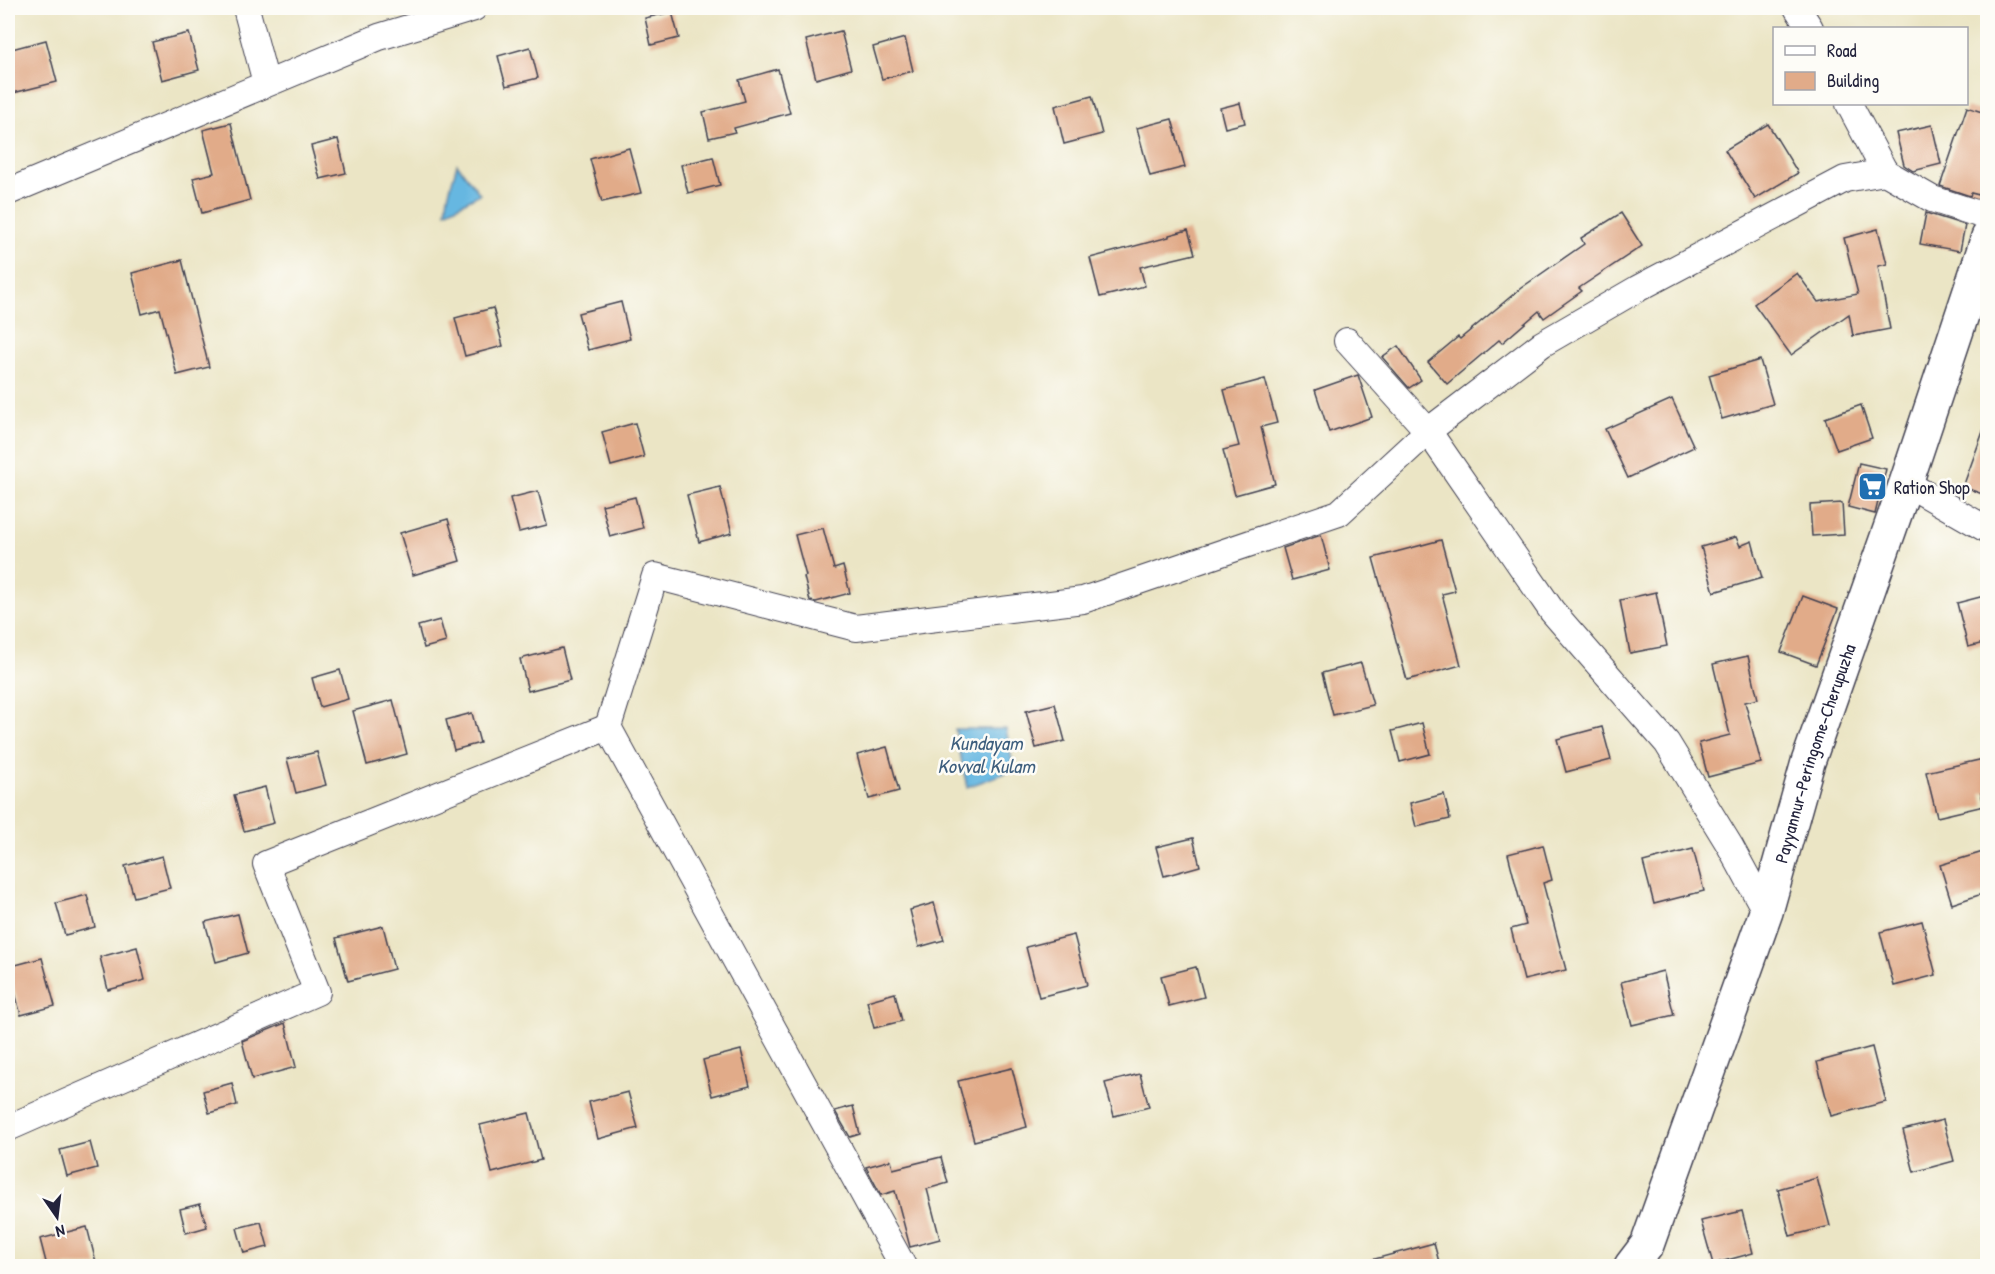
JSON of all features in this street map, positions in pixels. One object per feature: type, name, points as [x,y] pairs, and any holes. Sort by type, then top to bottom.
[{"type":"main road","name":"Payyannur-Peringome-Cherupuzha","points":[[1631,1266],[1647,1245],[1766,912],[1808,762],[1906,483],[1988,237]]},
{"type":"street","points":[[246,8],[266,83]]},
{"type":"street","points":[[8,192],[379,37],[474,8]]},
{"type":"street","points":[[1797,8],[1809,27]]},
{"type":"street","points":[[1850,105],[1885,172],[1932,199],[1988,218]]},
{"type":"street","points":[[903,1266],[608,727],[655,576],[856,628],[1083,600],[1339,513],[1428,431],[1542,344],[1637,289],[1845,178],[1885,172]]},
{"type":"street","points":[[1347,341],[1428,431],[1551,611],[1667,743],[1730,846],[1766,912]]},
{"type":"street","points":[[1906,483],[1988,530]]},
{"type":"street","points":[[8,1128],[316,992],[266,864],[608,727]]},
{"type":"water","points":[[457,164],[480,194],[446,212],[448,196]]},
{"type":"water","name":"Kundayam Kovval Kulam","points":[[955,729],[1006,729],[1014,770],[967,787]]},
{"type":"building","points":[[672,12],[679,38],[651,45],[645,18]]},
{"type":"building","points":[[841,31],[851,69],[816,79],[806,40]]},
{"type":"building","points":[[189,33],[199,70],[162,80],[152,42]]},
{"type":"building","points":[[905,38],[913,71],[882,79],[873,47]]},
{"type":"building","points":[[46,40],[57,82],[13,93],[8,71],[8,50]]},
{"type":"building","points":[[530,47],[538,78],[506,86],[498,56]]},
{"type":"building","points":[[778,69],[790,113],[734,128],[735,132],[709,138],[703,112],[745,101],[739,80]]},
{"type":"building","points":[[1092,96],[1102,134],[1064,144],[1055,106]]},
{"type":"building","points":[[1240,103],[1245,123],[1225,128],[1220,108]]},
{"type":"building","points":[[1967,107],[1988,114],[1988,169],[1979,195],[1971,193],[1970,196],[1940,186]]},
{"type":"building","points":[[1172,119],[1185,167],[1150,176],[1137,128]]},
{"type":"building","points":[[231,123],[250,200],[202,213],[193,178],[214,173],[203,130]]},
{"type":"building","points":[[1768,124],[1798,173],[1755,199],[1725,150]]},
{"type":"building","points":[[1932,125],[1941,164],[1913,171],[1904,165],[1896,133]]},
{"type":"building","points":[[338,139],[346,173],[320,179],[311,146]]},
{"type":"building","points":[[629,148],[641,193],[602,202],[590,159]]},
{"type":"building","points":[[713,157],[720,185],[688,193],[681,165]]},
{"type":"building","points":[[1621,213],[1642,246],[1579,288],[1582,291],[1544,318],[1539,311],[1502,343],[1499,340],[1447,384],[1428,362],[1458,337],[1460,339],[1521,288],[1584,244],[1581,238]]},
{"type":"building","points":[[1926,213],[1965,225],[1960,251],[1920,244]]},
{"type":"building","points":[[1878,229],[1887,264],[1878,266],[1890,329],[1853,336],[1849,314],[1791,355],[1754,304],[1797,273],[1818,302],[1858,294],[1844,238]]},
{"type":"building","points":[[1188,230],[1195,254],[1140,267],[1145,286],[1100,297],[1090,258]]},
{"type":"building","points":[[182,260],[209,367],[177,375],[160,309],[142,314],[132,273]]},
{"type":"building","points":[[621,302],[630,339],[588,350],[578,313]]},
{"type":"building","points":[[493,308],[503,346],[465,356],[455,318]]},
{"type":"building","points":[[1398,346],[1421,380],[1409,388],[1382,357]]},
{"type":"building","points":[[1760,360],[1773,404],[1722,419],[1709,375]]},
{"type":"building","points":[[1358,375],[1372,417],[1329,432],[1315,390]]},
{"type":"building","points":[[1265,379],[1277,423],[1261,427],[1275,484],[1235,495],[1223,450],[1239,446],[1224,390]]},
{"type":"building","points":[[1672,399],[1694,447],[1628,478],[1605,429]]},
{"type":"building","points":[[1861,405],[1872,438],[1837,450],[1825,418]]},
{"type":"building","points":[[635,423],[644,457],[611,466],[602,432]]},
{"type":"building","points":[[1985,426],[1988,427],[1988,496],[1963,487]]},
{"type":"building","points":[[1859,463],[1886,469],[1875,514],[1848,507]]},
{"type":"building","points":[[720,487],[732,533],[699,542],[687,495]]},
{"type":"building","points":[[538,491],[547,525],[519,532],[510,498]]},
{"type":"building","points":[[635,497],[643,528],[610,537],[602,505]]},
{"type":"building","points":[[1842,503],[1844,534],[1812,536],[1810,505]]},
{"type":"building","points":[[448,519],[460,561],[413,575],[400,533]]},
{"type":"building","points":[[823,528],[834,569],[843,566],[850,593],[816,602],[810,601],[795,535]]},
{"type":"building","points":[[1321,535],[1330,570],[1292,580],[1283,548]]},
{"type":"building","points":[[1736,537],[1740,546],[1752,541],[1762,578],[1714,592],[1701,547]]},
{"type":"building","points":[[1441,540],[1455,591],[1442,594],[1461,665],[1407,680],[1373,558]]},
{"type":"building","points":[[1656,592],[1667,646],[1630,653],[1620,600]]},
{"type":"building","points":[[1988,595],[1988,642],[1968,647],[1957,603]]},
{"type":"building","points":[[1803,596],[1838,609],[1816,665],[1781,652]]},
{"type":"building","points":[[440,620],[446,642],[424,648],[418,626]]},
{"type":"building","points":[[562,648],[570,680],[528,691],[520,659]]},
{"type":"building","points":[[1748,656],[1758,699],[1745,702],[1761,763],[1708,777],[1699,743],[1730,735],[1713,664]]},
{"type":"building","points":[[1361,663],[1373,705],[1333,715],[1322,673]]},
{"type":"building","points":[[340,670],[348,699],[320,707],[312,678]]},
{"type":"building","points":[[393,700],[407,754],[367,765],[353,711]]},
{"type":"building","points":[[1055,704],[1065,741],[1036,748],[1026,711]]},
{"type":"building","points":[[472,713],[480,743],[454,750],[446,720]]},
{"type":"building","points":[[1422,723],[1430,754],[1400,762],[1392,731]]},
{"type":"building","points":[[1602,727],[1611,760],[1566,772],[1557,739]]},
{"type":"building","points":[[887,747],[899,791],[869,799],[857,755]]},
{"type":"building","points":[[317,752],[326,785],[296,793],[287,759]]},
{"type":"building","points":[[1988,758],[1988,793],[1981,793],[1984,806],[1937,817],[1926,772]]},
{"type":"building","points":[[265,787],[274,823],[244,831],[234,795]]},
{"type":"building","points":[[1444,794],[1450,819],[1416,827],[1410,803]]},
{"type":"building","points":[[1193,838],[1200,866],[1164,876],[1156,847]]},
{"type":"building","points":[[1543,845],[1552,880],[1543,883],[1566,970],[1524,980],[1511,929],[1526,925],[1508,854]]},
{"type":"building","points":[[1693,849],[1704,891],[1654,904],[1643,862]]},
{"type":"building","points":[[1983,852],[1988,866],[1988,892],[1952,904],[1940,865]]},
{"type":"building","points":[[162,856],[170,888],[134,897],[125,866]]},
{"type":"building","points":[[87,895],[95,927],[65,935],[56,903]]},
{"type":"building","points":[[934,903],[944,940],[919,947],[910,910]]},
{"type":"building","points":[[238,914],[248,953],[216,962],[205,922]]},
{"type":"building","points":[[1922,921],[1936,975],[1894,986],[1880,932]]},
{"type":"building","points":[[383,926],[394,969],[348,981],[336,938]]},
{"type":"building","points":[[1074,935],[1087,985],[1039,997],[1026,947]]},
{"type":"building","points":[[137,947],[145,980],[108,990],[100,957]]},
{"type":"building","points":[[42,958],[55,1006],[21,1015],[8,967]]},
{"type":"building","points":[[1196,967],[1204,997],[1169,1006],[1161,976]]},
{"type":"building","points":[[1663,971],[1674,1015],[1632,1025],[1621,982]]},
{"type":"building","points":[[895,993],[902,1021],[874,1028],[867,1001]]},
{"type":"building","points":[[285,1023],[296,1067],[252,1079],[242,1041]]},
{"type":"building","points":[[1872,1047],[1886,1102],[1831,1116],[1817,1062]]},
{"type":"building","points":[[741,1050],[750,1086],[712,1096],[703,1060]]},
{"type":"building","points":[[1012,1068],[1027,1127],[974,1141],[958,1081]]},
{"type":"building","points":[[1140,1074],[1149,1107],[1114,1116],[1105,1083]]},
{"type":"building","points":[[232,1083],[237,1105],[209,1113],[203,1091]]},
{"type":"building","points":[[628,1092],[638,1128],[598,1139],[589,1102]]},
{"type":"building","points":[[853,1106],[860,1134],[850,1137],[835,1111]]},
{"type":"building","points":[[529,1113],[541,1160],[492,1173],[480,1125]]},
{"type":"building","points":[[1943,1120],[1954,1161],[1914,1172],[1903,1130]]},
{"type":"building","points":[[90,1142],[97,1168],[67,1176],[60,1150]]},
{"type":"building","points":[[941,1157],[948,1183],[927,1189],[940,1239],[910,1247],[895,1191],[881,1195],[866,1167],[891,1160],[893,1169]]},
{"type":"building","points":[[1817,1178],[1830,1226],[1790,1236],[1778,1189]]},
{"type":"building","points":[[200,1204],[207,1227],[186,1233],[180,1209]]},
{"type":"building","points":[[1742,1211],[1753,1253],[1713,1264],[1701,1221]]},
{"type":"building","points":[[261,1222],[268,1247],[244,1253],[237,1228]]},
{"type":"building","points":[[87,1227],[97,1266],[47,1266],[40,1239]]},
{"type":"building","points":[[1434,1243],[1440,1266],[1372,1266],[1371,1260]]},
{"type":"place","name":"Ration Shop","points":[[1873,487]]}]
